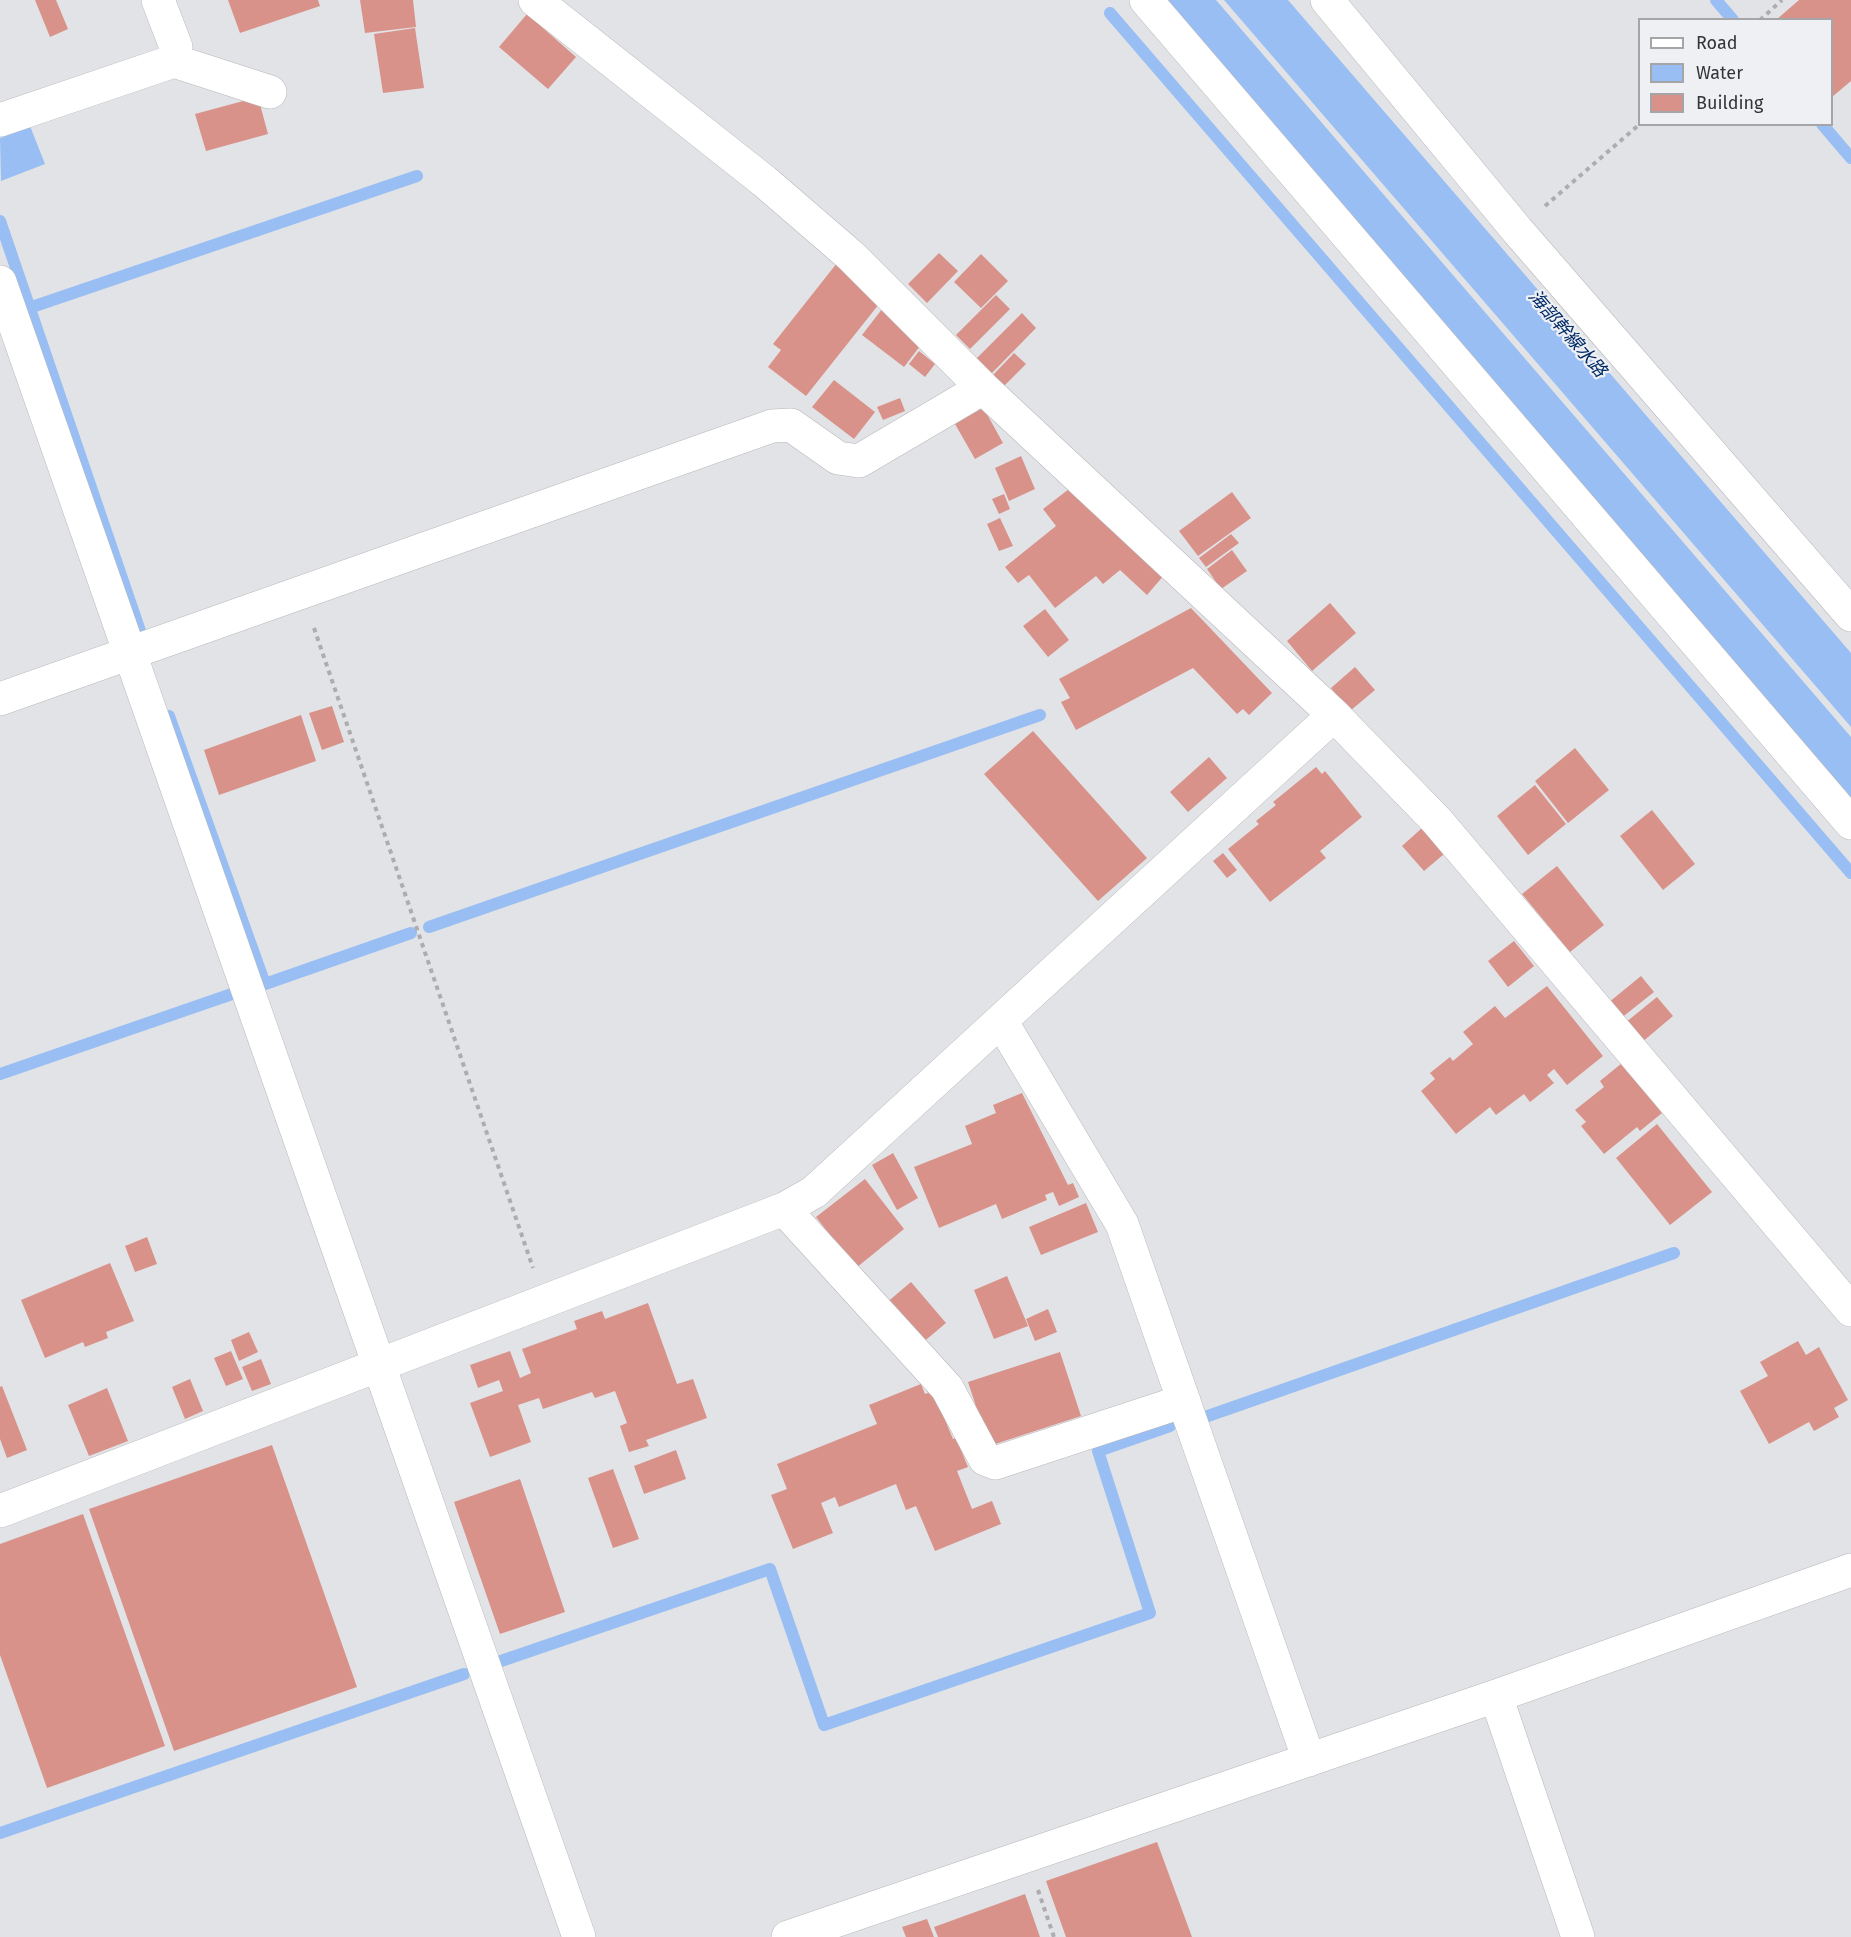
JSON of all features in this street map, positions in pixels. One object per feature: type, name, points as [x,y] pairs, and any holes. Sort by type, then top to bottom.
[{"type":"street","points":[[158,0],[176,47],[174,61]]},
{"type":"street","points":[[535,0],[764,181],[851,256],[983,388],[1334,715],[1437,821],[1851,1310]]},
{"type":"street","points":[[1146,0],[1851,823]]},
{"type":"street","points":[[1327,0],[1517,230],[1851,615]]},
{"type":"street","points":[[0,120],[174,61],[270,92]]},
{"type":"street","points":[[0,282],[579,1937]]},
{"type":"street","points":[[0,699],[772,426],[791,425],[838,458],[859,461],[983,388]]},
{"type":"street","points":[[0,1511],[784,1209],[814,1192],[1334,715]]},
{"type":"street","points":[[1001,1021],[1122,1224],[1309,1760]]},
{"type":"street","points":[[784,1209],[947,1388],[985,1459],[995,1463],[1184,1401]]},
{"type":"street","points":[[788,1937],[1496,1696],[1851,1570]]},
{"type":"street","points":[[1496,1696],[1578,1937]]},
{"type":"path","points":[[1762,18],[1782,0]]},
{"type":"path","points":[[1517,230],[1638,126]]},
{"type":"path","points":[[302,593],[544,1300]]},
{"type":"path","points":[[1026,1856],[1054,1937]]},
{"type":"water","points":[[1160,0],[1216,0],[1851,737],[1851,802]]},
{"type":"water","name":"海部幹線水路","points":[[1224,0],[1288,0],[1851,653],[1851,727]]},
{"type":"water","points":[[30,126],[45,164],[1,181],[0,138]]},
{"type":"building","points":[[35,0],[56,0],[68,29],[50,37]]},
{"type":"building","points":[[228,0],[318,0],[320,6],[240,33]]},
{"type":"building","points":[[360,0],[413,0],[416,27],[365,33]]},
{"type":"building","points":[[1799,0],[1851,0],[1851,81],[1833,96],[1833,18],[1778,18]]},
{"type":"building","points":[[527,14],[576,57],[548,89],[499,47]]},
{"type":"building","points":[[415,28],[424,88],[383,93],[374,34]]},
{"type":"building","points":[[258,97],[268,134],[206,151],[195,114]]},
{"type":"building","points":[[939,253],[958,271],[927,303],[908,284]]},
{"type":"building","points":[[981,254],[1008,281],[981,308],[954,282]]},
{"type":"building","points":[[837,263],[883,299],[806,396],[768,367],[781,350],[773,344]]},
{"type":"building","points":[[996,295],[1010,309],[970,349],[956,335]]},
{"type":"building","points":[[886,304],[927,337],[904,367],[862,335]]},
{"type":"building","points":[[1022,313],[1036,328],[991,374],[976,359]]},
{"type":"building","points":[[919,351],[935,364],[925,377],[909,364]]},
{"type":"building","points":[[1014,353],[1026,364],[1004,386],[993,375]]},
{"type":"building","points":[[834,380],[875,412],[854,439],[812,407]]},
{"type":"building","points":[[900,398],[905,411],[883,420],[877,407]]},
{"type":"building","points":[[983,407],[1003,443],[975,459],[955,424]]},
{"type":"building","points":[[1021,456],[1035,489],[1009,501],[995,468]]},
{"type":"building","points":[[1069,489],[1165,574],[1147,595],[1120,570],[1103,584],[1096,576],[1055,608],[1029,575],[1018,583],[1005,567],[1056,526],[1043,509]]},
{"type":"building","points":[[1232,492],[1251,518],[1198,556],[1179,531]]},
{"type":"building","points":[[1004,494],[1010,509],[999,514],[992,499]]},
{"type":"building","points":[[1000,518],[1013,546],[999,551],[987,524]]},
{"type":"building","points":[[1231,534],[1239,543],[1206,567],[1199,558]]},
{"type":"building","points":[[1232,550],[1247,571],[1221,589],[1207,569]]},
{"type":"building","points":[[1330,603],[1356,633],[1312,671],[1287,641]]},
{"type":"building","points":[[1191,608],[1272,693],[1249,715],[1243,709],[1237,714],[1193,668],[1076,730],[1061,702],[1070,698],[1059,679]]},
{"type":"building","points":[[1045,609],[1069,640],[1048,657],[1023,626]]},
{"type":"building","points":[[1355,667],[1375,690],[1350,711],[1331,688]]},
{"type":"building","points":[[332,706],[344,742],[322,750],[309,713]]},
{"type":"building","points":[[301,715],[316,761],[219,795],[204,750]]},
{"type":"building","points":[[1033,731],[1147,858],[1098,901],[984,774]]},
{"type":"building","points":[[1575,748],[1609,790],[1568,823],[1535,781]]},
{"type":"building","points":[[1209,757],[1227,778],[1188,812],[1170,792]]},
{"type":"building","points":[[1316,767],[1322,774],[1325,771],[1362,817],[1320,851],[1326,858],[1270,902],[1228,849],[1259,824],[1256,821],[1276,805],[1273,802]]},
{"type":"building","points":[[1535,785],[1566,824],[1528,855],[1497,816]]},
{"type":"building","points":[[1652,810],[1695,864],[1663,890],[1620,836]]},
{"type":"building","points":[[1422,828],[1444,854],[1424,871],[1402,846]]},
{"type":"building","points":[[1223,853],[1237,870],[1227,878],[1213,861]]},
{"type":"building","points":[[1557,866],[1604,925],[1570,952],[1522,894]]},
{"type":"building","points":[[1514,941],[1534,966],[1508,987],[1488,961]]},
{"type":"building","points":[[1641,976],[1654,992],[1620,1019],[1608,1003]]},
{"type":"building","points":[[1547,986],[1603,1056],[1567,1085],[1554,1069],[1547,1075],[1554,1083],[1530,1102],[1524,1094],[1496,1115],[1490,1107],[1456,1134],[1421,1091],[1435,1079],[1430,1073],[1450,1057],[1453,1061],[1473,1044],[1463,1032],[1495,1006],[1505,1018]]},
{"type":"building","points":[[1657,997],[1673,1016],[1641,1043],[1625,1023]]},
{"type":"building","points":[[1622,1063],[1662,1113],[1640,1131],[1637,1127],[1604,1154],[1581,1126],[1586,1122],[1575,1110],[1604,1087],[1600,1081]]},
{"type":"building","points":[[1022,1093],[1068,1185],[1073,1183],[1079,1197],[1059,1206],[1053,1192],[1045,1195],[1047,1200],[1002,1219],[996,1204],[939,1228],[914,1167],[972,1144],[965,1126],[996,1113],[993,1105]]},
{"type":"building","points":[[1657,1124],[1712,1192],[1670,1225],[1616,1158]]},
{"type":"building","points":[[893,1153],[918,1198],[897,1210],[872,1165]]},
{"type":"building","points":[[865,1179],[904,1229],[856,1268],[816,1217]]},
{"type":"building","points":[[1086,1203],[1098,1232],[1041,1255],[1029,1227]]},
{"type":"building","points":[[147,1237],[157,1264],[135,1272],[125,1246]]},
{"type":"building","points":[[110,1263],[134,1321],[106,1332],[108,1338],[85,1347],[83,1342],[45,1358],[21,1300]]},
{"type":"building","points":[[1007,1276],[1028,1326],[994,1339],[974,1290]]},
{"type":"building","points":[[911,1282],[946,1323],[921,1344],[885,1304]]},
{"type":"building","points":[[648,1303],[677,1384],[693,1379],[707,1418],[646,1440],[649,1446],[629,1452],[620,1426],[627,1423],[615,1391],[595,1398],[592,1392],[543,1409],[539,1398],[518,1405],[531,1442],[490,1457],[470,1403],[503,1391],[499,1380],[478,1388],[470,1365],[510,1351],[520,1378],[531,1373],[522,1349],[577,1329],[574,1321],[602,1311],[605,1319]]},
{"type":"building","points":[[1048,1309],[1057,1332],[1035,1341],[1026,1319]]},
{"type":"building","points":[[249,1332],[258,1352],[239,1361],[231,1340]]},
{"type":"building","points":[[1798,1341],[1806,1355],[1819,1347],[1848,1400],[1834,1408],[1839,1417],[1814,1431],[1809,1422],[1769,1444],[1740,1391],[1768,1376],[1760,1362]]},
{"type":"building","points":[[231,1351],[243,1379],[226,1386],[214,1358]]},
{"type":"building","points":[[1060,1352],[1081,1416],[989,1446],[968,1382]]},
{"type":"building","points":[[261,1359],[271,1384],[252,1391],[242,1367]]},
{"type":"building","points":[[190,1379],[203,1411],[185,1419],[172,1387]]},
{"type":"building","points":[[921,1384],[925,1394],[933,1391],[953,1439],[956,1438],[968,1467],[957,1471],[972,1509],[992,1501],[1001,1524],[935,1551],[916,1506],[906,1510],[896,1484],[839,1507],[835,1497],[821,1503],[833,1533],[793,1549],[771,1495],[787,1489],[777,1464],[877,1424],[869,1405]]},
{"type":"building","points":[[2,1386],[27,1450],[7,1458],[0,1439],[0,1387]]},
{"type":"building","points":[[107,1388],[128,1441],[89,1456],[68,1405]]},
{"type":"building","points":[[272,1445],[357,1687],[174,1751],[89,1509]]},
{"type":"building","points":[[676,1450],[686,1479],[644,1494],[634,1466]]},
{"type":"building","points":[[613,1469],[639,1539],[613,1548],[588,1478]]},
{"type":"building","points":[[520,1479],[565,1612],[500,1634],[454,1502]]},
{"type":"building","points":[[83,1514],[165,1746],[47,1788],[0,1655],[0,1544]]},
{"type":"building","points":[[1157,1842],[1192,1937],[1066,1937],[1046,1881]]},
{"type":"building","points":[[1025,1894],[1040,1937],[938,1937],[934,1927]]},
{"type":"building","points":[[927,1919],[934,1937],[906,1937],[902,1927]]},
{"type":"waterway","points":[[1716,0],[1731,18]]},
{"type":"waterway","points":[[1110,13],[1851,873]]},
{"type":"waterway","points":[[1824,126],[1851,158]]},
{"type":"waterway","points":[[29,308],[417,176]]},
{"type":"waterway","points":[[0,221],[140,631]]},
{"type":"waterway","points":[[429,927],[1040,715]]},
{"type":"waterway","points":[[169,716],[265,984],[411,933]]},
{"type":"waterway","points":[[0,1074],[232,994]]},
{"type":"waterway","points":[[1205,1417],[1674,1253]]},
{"type":"waterway","points":[[501,1661],[770,1569],[824,1725],[1150,1613],[1098,1451],[1170,1426]]},
{"type":"waterway","points":[[0,1833],[464,1674]]}]
